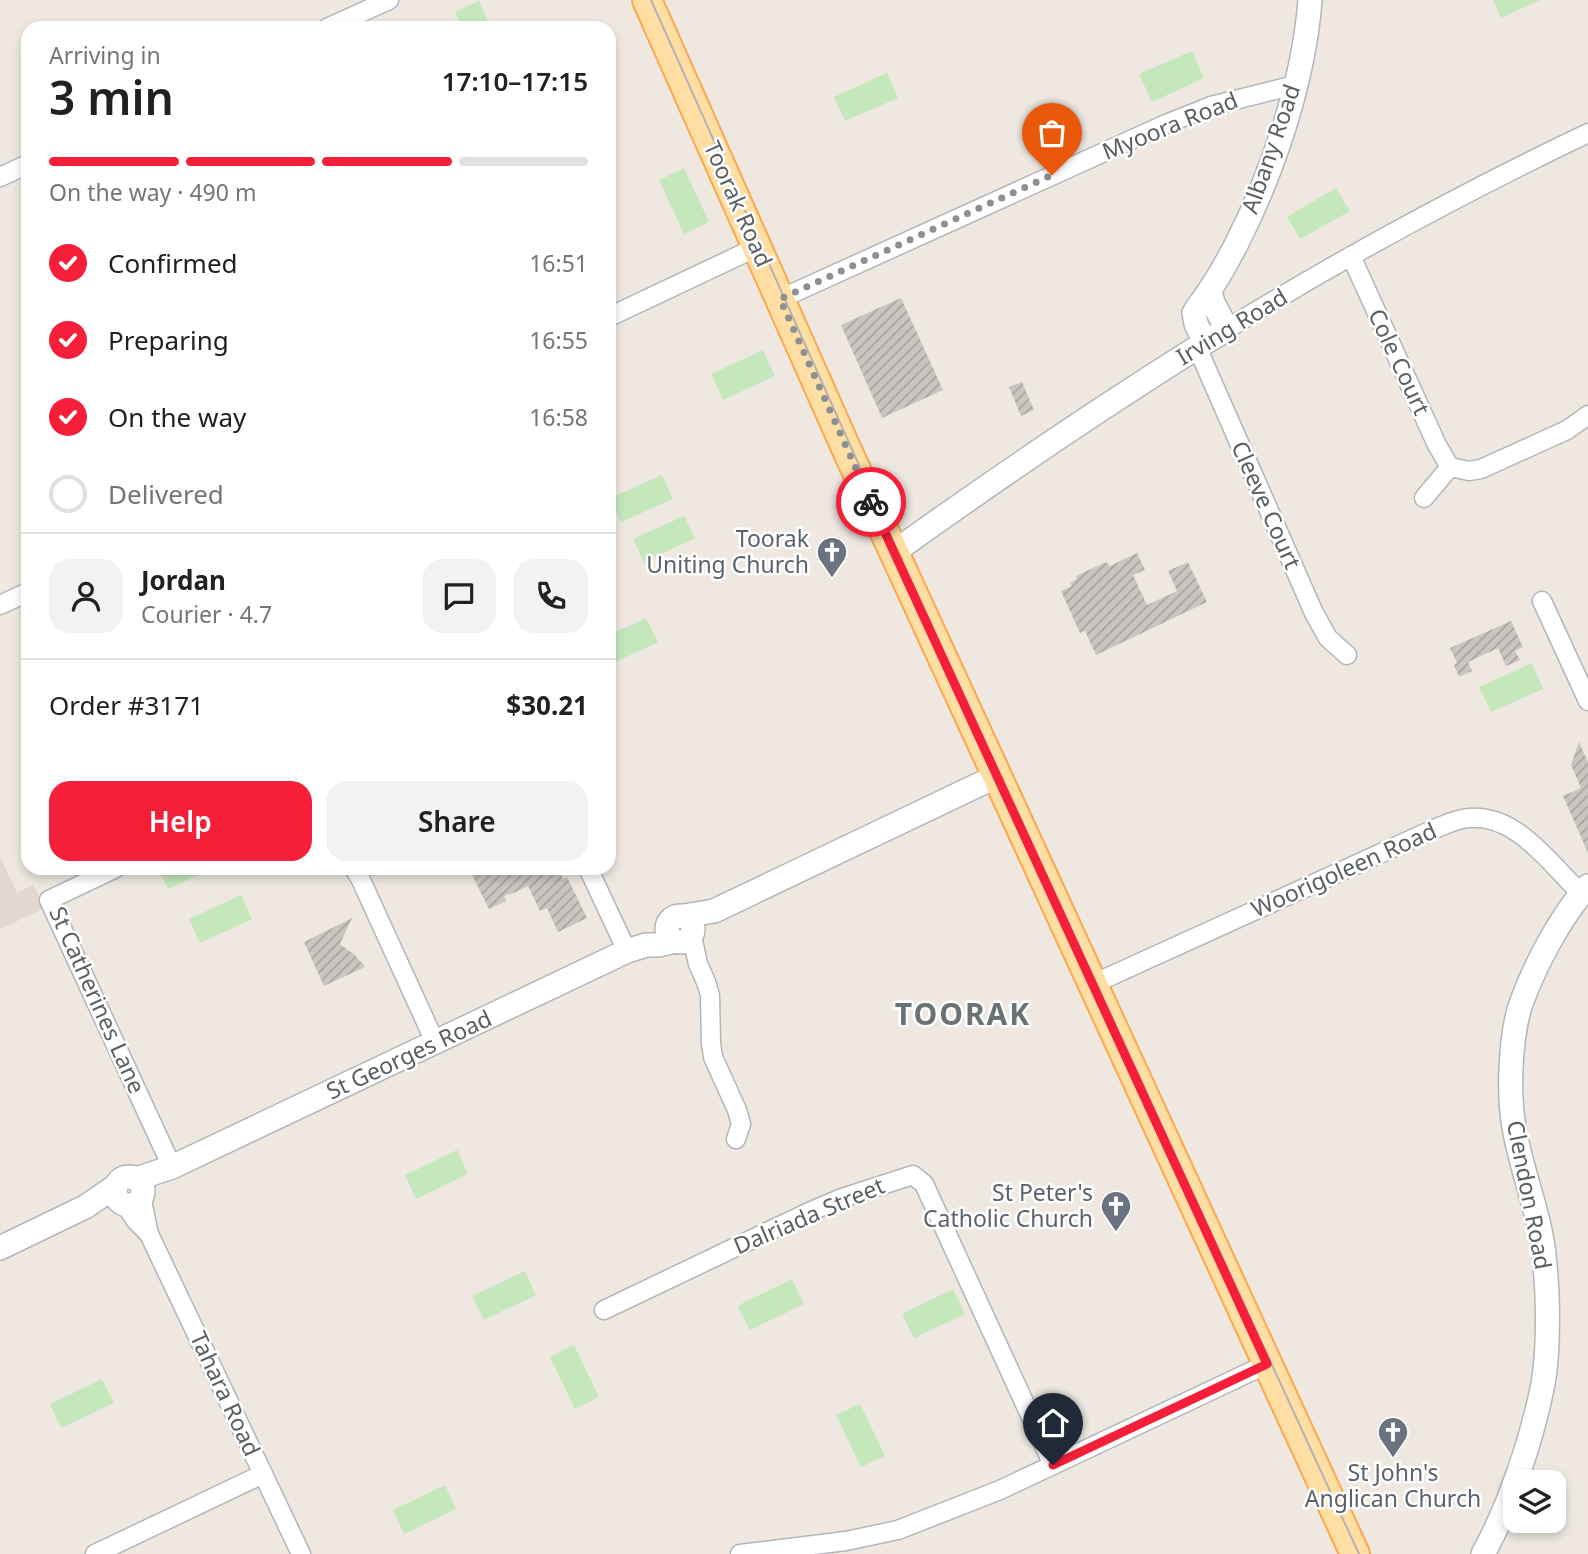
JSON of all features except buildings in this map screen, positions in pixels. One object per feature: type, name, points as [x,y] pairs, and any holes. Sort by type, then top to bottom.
[{"type":"main road","name":"Toorak Road","points":[[647,0],[894,552],[1355,1554]]},
{"type":"street","points":[[342,21],[389,0]]},
{"type":"street","name":"Albany Road","points":[[1201,345],[1194,313],[1235,246],[1268,174],[1295,85],[1310,0]]},
{"type":"street","name":"Myoora Road","points":[[780,299],[1166,124],[1211,106],[1295,85]]},
{"type":"street","name":"Irving Road","points":[[894,552],[1048,444],[1227,329],[1351,256],[1481,186],[1588,133]]},
{"type":"street","points":[[0,177],[21,167]]},
{"type":"street","points":[[616,314],[757,247]]},
{"type":"street","name":"Cole Court","points":[[1351,256],[1437,445],[1450,467]]},
{"type":"street","points":[[1210,290],[1213,303],[1227,329]]},
{"type":"street","name":"Cleeve Court","points":[[1201,345],[1314,614],[1328,638],[1347,655]]},
{"type":"street","points":[[1424,498],[1450,467],[1469,471],[1481,469],[1567,430],[1588,415]]},
{"type":"street","points":[[0,605],[21,595]]},
{"type":"street","points":[[1542,601],[1588,701]]},
{"type":"street","name":"St Georges Road","points":[[0,1248],[85,1208],[130,1194],[172,1167],[636,948],[658,944],[714,911],[997,776]]},
{"type":"street","name":"Woorigoleen Road","points":[[1093,984],[1453,821],[1490,819],[1508,826],[1585,889]]},
{"type":"street","name":"St Catherines Lane","points":[[101,875],[49,900],[172,1167]]},
{"type":"street","points":[[358,875],[435,1042]]},
{"type":"street","points":[[592,875],[636,948]]},
{"type":"street","name":"Clendon Road","points":[[1483,1554],[1496,1530],[1524,1454],[1543,1383],[1546,1352],[1547,1294],[1542,1243],[1513,1124],[1511,1094],[1514,1039],[1521,1003],[1536,969],[1552,938],[1585,889]]},
{"type":"street","points":[[682,932],[710,995],[710,1043],[713,1057],[734,1101],[741,1124],[736,1139]]},
{"type":"street","name":"Dalriada Street","points":[[604,1310],[820,1207],[913,1175],[924,1184],[1053,1465]]},
{"type":"street","name":"Tahara Road","points":[[130,1194],[300,1554]]},
{"type":"street","points":[[740,1554],[794,1551],[898,1530],[969,1503],[1267,1364]]},
{"type":"street","points":[[95,1554],[263,1474]]},
{"type":"shaded area","points":[[0,857],[17,893],[33,885],[43,909],[0,929]]},
{"type":"green space","points":[[1493,0],[1540,0],[1501,18]]},
{"type":"green space","points":[[479,1],[488,21],[459,21],[455,12]]},
{"type":"green space","points":[[1192,51],[1204,78],[1152,102],[1139,74]]},
{"type":"green space","points":[[887,73],[898,98],[845,121],[834,97]]},
{"type":"green space","points":[[684,168],[709,222],[684,234],[659,180]]},
{"type":"green space","points":[[1336,188],[1350,211],[1300,239],[1287,217]]},
{"type":"green space","points":[[763,350],[775,376],[723,400],[711,374]]},
{"type":"green space","points":[[662,475],[673,499],[621,522],[616,511],[616,495]]},
{"type":"green space","points":[[684,516],[695,538],[644,562],[633,539]]},
{"type":"green space","points":[[646,618],[658,642],[616,662],[616,632]]},
{"type":"green space","points":[[1532,663],[1543,689],[1491,712],[1479,687]]},
{"type":"green space","points":[[161,875],[198,875],[168,889]]},
{"type":"green space","points":[[241,895],[252,919],[200,943],[189,919]]},
{"type":"green space","points":[[457,1150],[468,1174],[416,1199],[405,1175]]},
{"type":"green space","points":[[525,1271],[536,1295],[484,1320],[472,1296]]},
{"type":"green space","points":[[792,1279],[804,1304],[750,1330],[737,1306]]},
{"type":"green space","points":[[953,1289],[965,1314],[914,1338],[902,1314]]},
{"type":"green space","points":[[574,1345],[599,1397],[575,1409],[550,1357]]},
{"type":"green space","points":[[102,1379],[114,1403],[61,1428],[50,1404]]},
{"type":"green space","points":[[860,1404],[885,1456],[861,1467],[836,1415]]},
{"type":"green space","points":[[445,1485],[456,1509],[404,1534],[393,1510]]},
{"type":"tram line","points":[[651,0],[897,550],[1359,1554]]},
{"type":"way so far","points":[[871,502],[780,299],[1052,175]]},
{"type":"place","name":"Toorak Uniting Church","points":[[832,579]]},
{"type":"place","name":"St Peter's Catholic Church","points":[[1116,1233]]},
{"type":"place","name":"St John's Anglican Church","points":[[1393,1459]]},
{"type":"district","name":"TOORAK","points":[[963,1015]]},
{"type":"route","points":[[871,502],[1267,1364],[1053,1465]]}]
